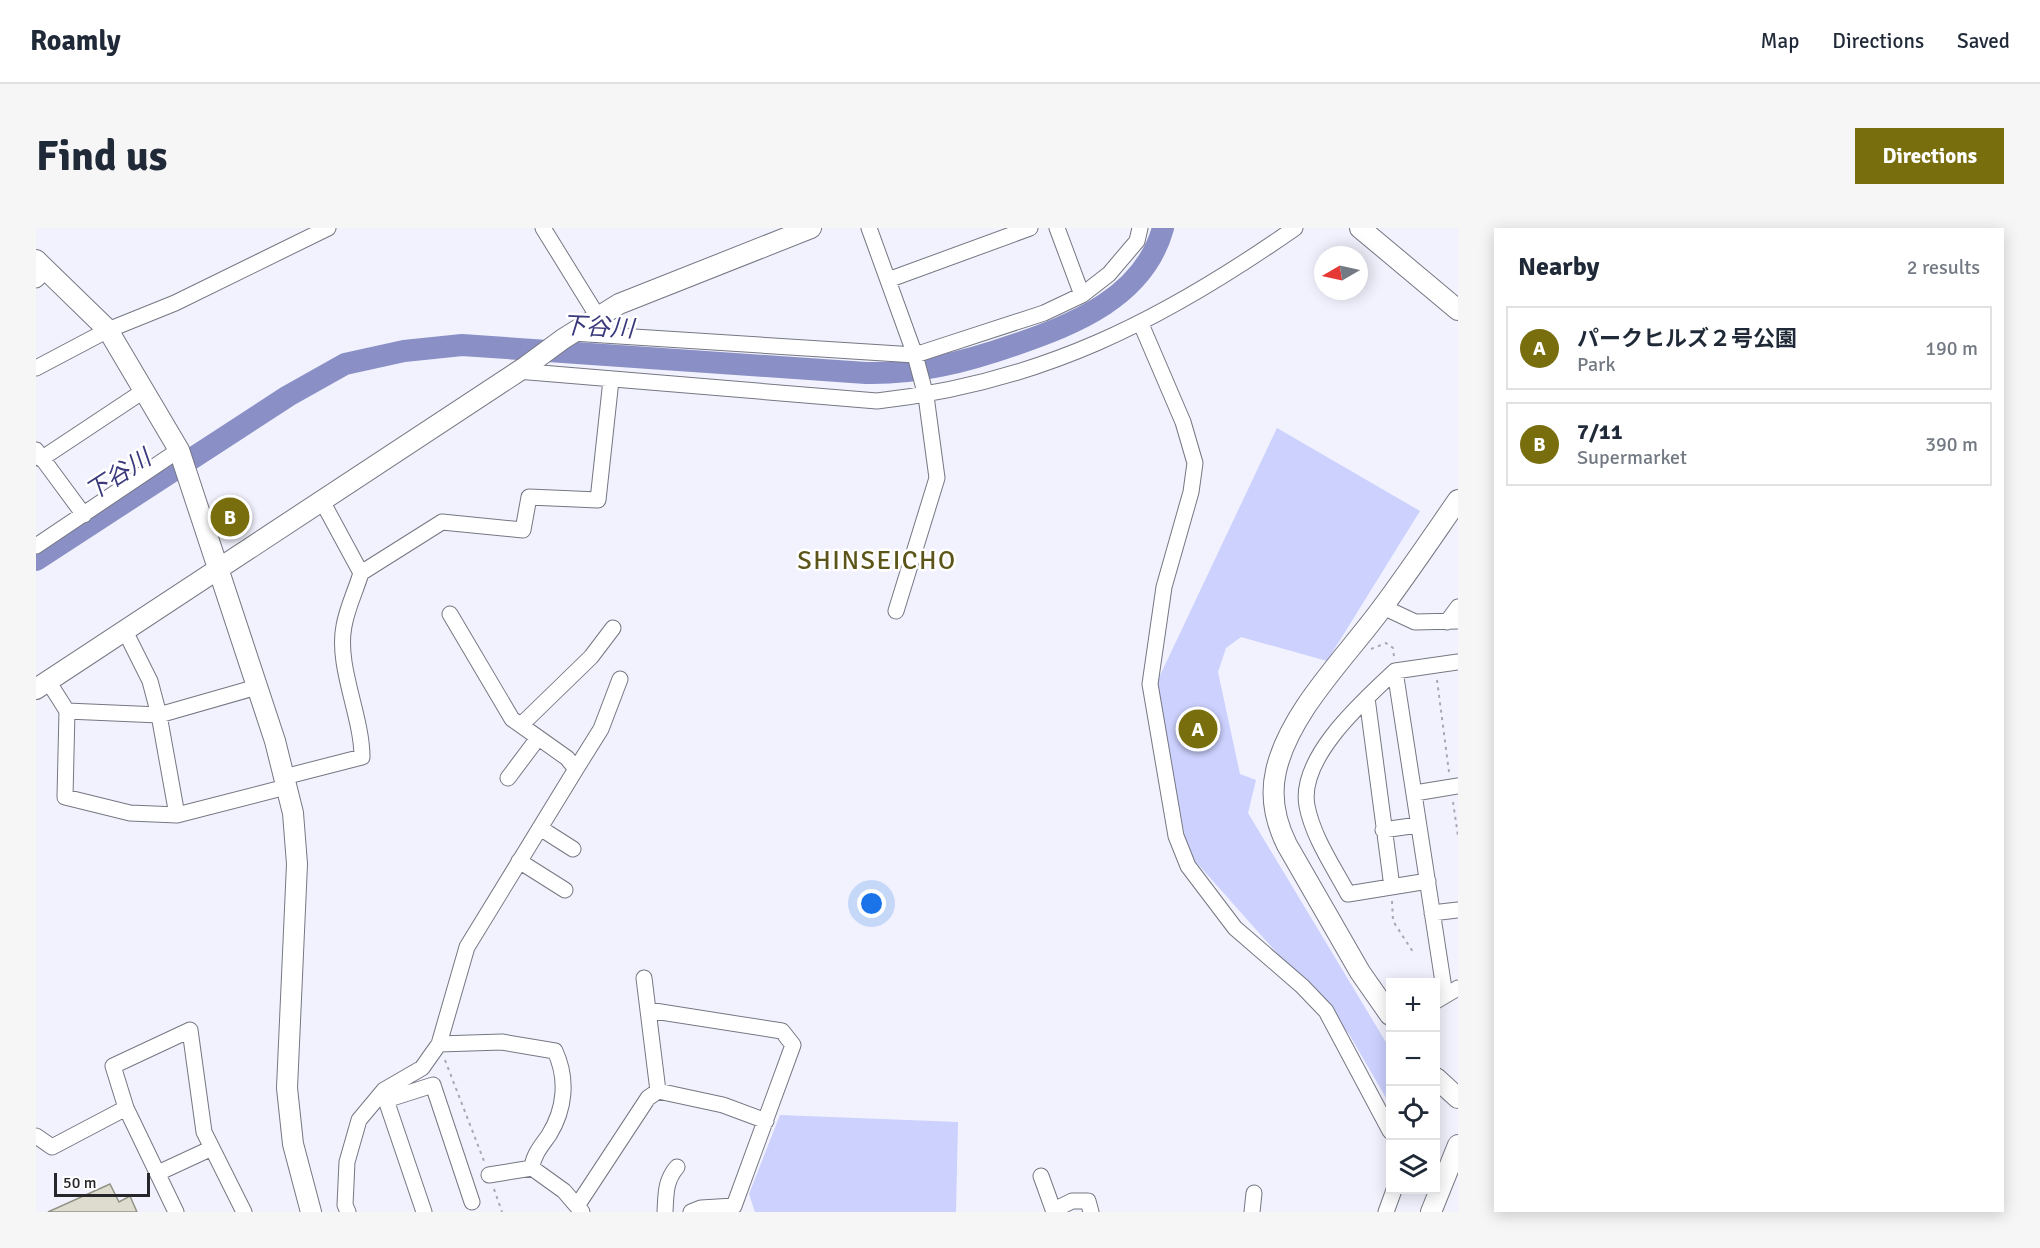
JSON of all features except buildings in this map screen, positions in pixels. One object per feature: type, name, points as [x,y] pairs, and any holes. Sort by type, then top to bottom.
[{"type":"street","points":[[36,368],[108,330],[175,303],[328,228]]},
{"type":"street","points":[[543,228],[598,317]]},
{"type":"street","points":[[257,687],[159,715],[67,711],[42,685],[619,304],[778,234],[811,228]]},
{"type":"street","points":[[869,228],[915,355],[926,396],[937,478],[896,611]]},
{"type":"street","points":[[888,280],[1030,228]]},
{"type":"street","points":[[1057,228],[1082,295]]},
{"type":"street","points":[[568,336],[915,355],[1044,313],[1082,295],[1109,274],[1137,241],[1140,228]]},
{"type":"street","points":[[521,369],[611,380],[877,401],[926,396],[1022,373],[1141,324],[1240,267],[1295,228]]},
{"type":"street","points":[[1360,228],[1458,310]]},
{"type":"street","points":[[40,270],[108,330],[179,450],[257,687],[285,782],[293,813],[297,864],[286,1088],[293,1144],[312,1212]]},
{"type":"street","points":[[1141,324],[1183,422],[1195,463],[1191,492],[1164,587],[1150,684],[1176,836],[1188,866],[1235,928],[1302,986],[1326,1011],[1386,1124]]},
{"type":"street","points":[[67,711],[65,797],[130,813],[177,815],[362,757],[362,736],[346,672],[343,627],[361,573],[442,522],[523,530],[528,497],[598,500],[611,380]]},
{"type":"street","points":[[84,515],[38,454],[145,390]]},
{"type":"street","points":[[36,546],[179,450]]},
{"type":"street","points":[[1386,1010],[1360,972],[1287,845],[1278,825],[1273,792],[1276,771],[1285,742],[1306,708],[1383,607],[1458,500]]},
{"type":"street","points":[[322,501],[361,573]]},
{"type":"street","points":[[1383,607],[1415,622],[1452,622],[1458,607]]},
{"type":"street","points":[[450,614],[488,682],[512,719],[567,758],[576,769]]},
{"type":"street","points":[[521,725],[591,657],[613,628]]},
{"type":"street","points":[[125,631],[150,681],[159,715],[177,815]]},
{"type":"street","points":[[1428,880],[1348,894],[1312,823],[1306,803],[1308,784],[1315,764],[1329,740],[1395,671],[1458,662]]},
{"type":"street","points":[[1395,671],[1446,995]]},
{"type":"street","points":[[348,1212],[345,1205],[347,1161],[359,1120],[383,1097],[422,1068],[439,1044],[467,947],[601,729],[620,679]]},
{"type":"street","points":[[1367,698],[1392,887]]},
{"type":"street","points":[[508,778],[538,738]]},
{"type":"street","points":[[1415,793],[1455,786]]},
{"type":"street","points":[[1383,830],[1418,825]]},
{"type":"street","points":[[540,828],[573,849]]},
{"type":"street","points":[[519,861],[565,890]]},
{"type":"street","points":[[1432,913],[1458,910]]},
{"type":"street","points":[[644,978],[658,1091]]},
{"type":"street","points":[[648,1010],[782,1031],[793,1045],[737,1209],[700,1208],[691,1212]]},
{"type":"street","points":[[176,1212],[126,1108],[113,1066],[190,1030],[204,1132],[244,1212]]},
{"type":"street","points":[[439,1044],[502,1042],[555,1051],[566,1085],[553,1127],[532,1160],[532,1167]]},
{"type":"street","points":[[1440,1082],[1458,1098]]},
{"type":"street","points":[[383,1097],[433,1085],[472,1203]]},
{"type":"street","points":[[489,1174],[532,1167],[564,1191],[579,1209],[648,1098],[658,1091],[723,1105],[766,1121]]},
{"type":"street","points":[[383,1097],[424,1212]]},
{"type":"street","points":[[36,1136],[52,1147],[126,1108]]},
{"type":"street","points":[[1431,1212],[1458,1145]]},
{"type":"street","points":[[158,1173],[212,1148]]},
{"type":"street","points":[[665,1212],[666,1185],[669,1176],[677,1167]]},
{"type":"street","points":[[1041,1176],[1054,1211],[1072,1201],[1088,1201],[1091,1212]]},
{"type":"street","points":[[1252,1212],[1254,1193]]},
{"type":"street","points":[[1386,1212],[1393,1194]]},
{"type":"path","points":[[1362,652],[1386,643],[1393,648],[1395,671]]},
{"type":"path","points":[[1434,665],[1455,786],[1458,836]]},
{"type":"path","points":[[1392,887],[1393,921],[1413,952]]},
{"type":"path","points":[[439,1044],[502,1212]]},
{"type":"shaded area","points":[[1277,428],[1420,511],[1327,661],[1241,637],[1226,648],[1218,672],[1240,774],[1256,780],[1248,813],[1386,1042],[1386,1098],[1349,1034],[1188,853],[1156,684]]},
{"type":"shaded area","points":[[780,1115],[958,1122],[956,1212],[755,1212],[749,1194]]},
{"type":"waterway","name":"下谷川","points":[[36,560],[288,396],[345,364],[404,351],[462,345],[866,373],[923,369],[978,357],[1037,337],[1083,317],[1124,290],[1154,252],[1163,228]]},
{"type":"place","name":"7/11","points":[[230,517]]},
{"type":"place","name":"パークヒルズ２号公園","points":[[1198,729]]},
{"type":"district","name":"SHINSEICHO","points":[[877,560]]}]
